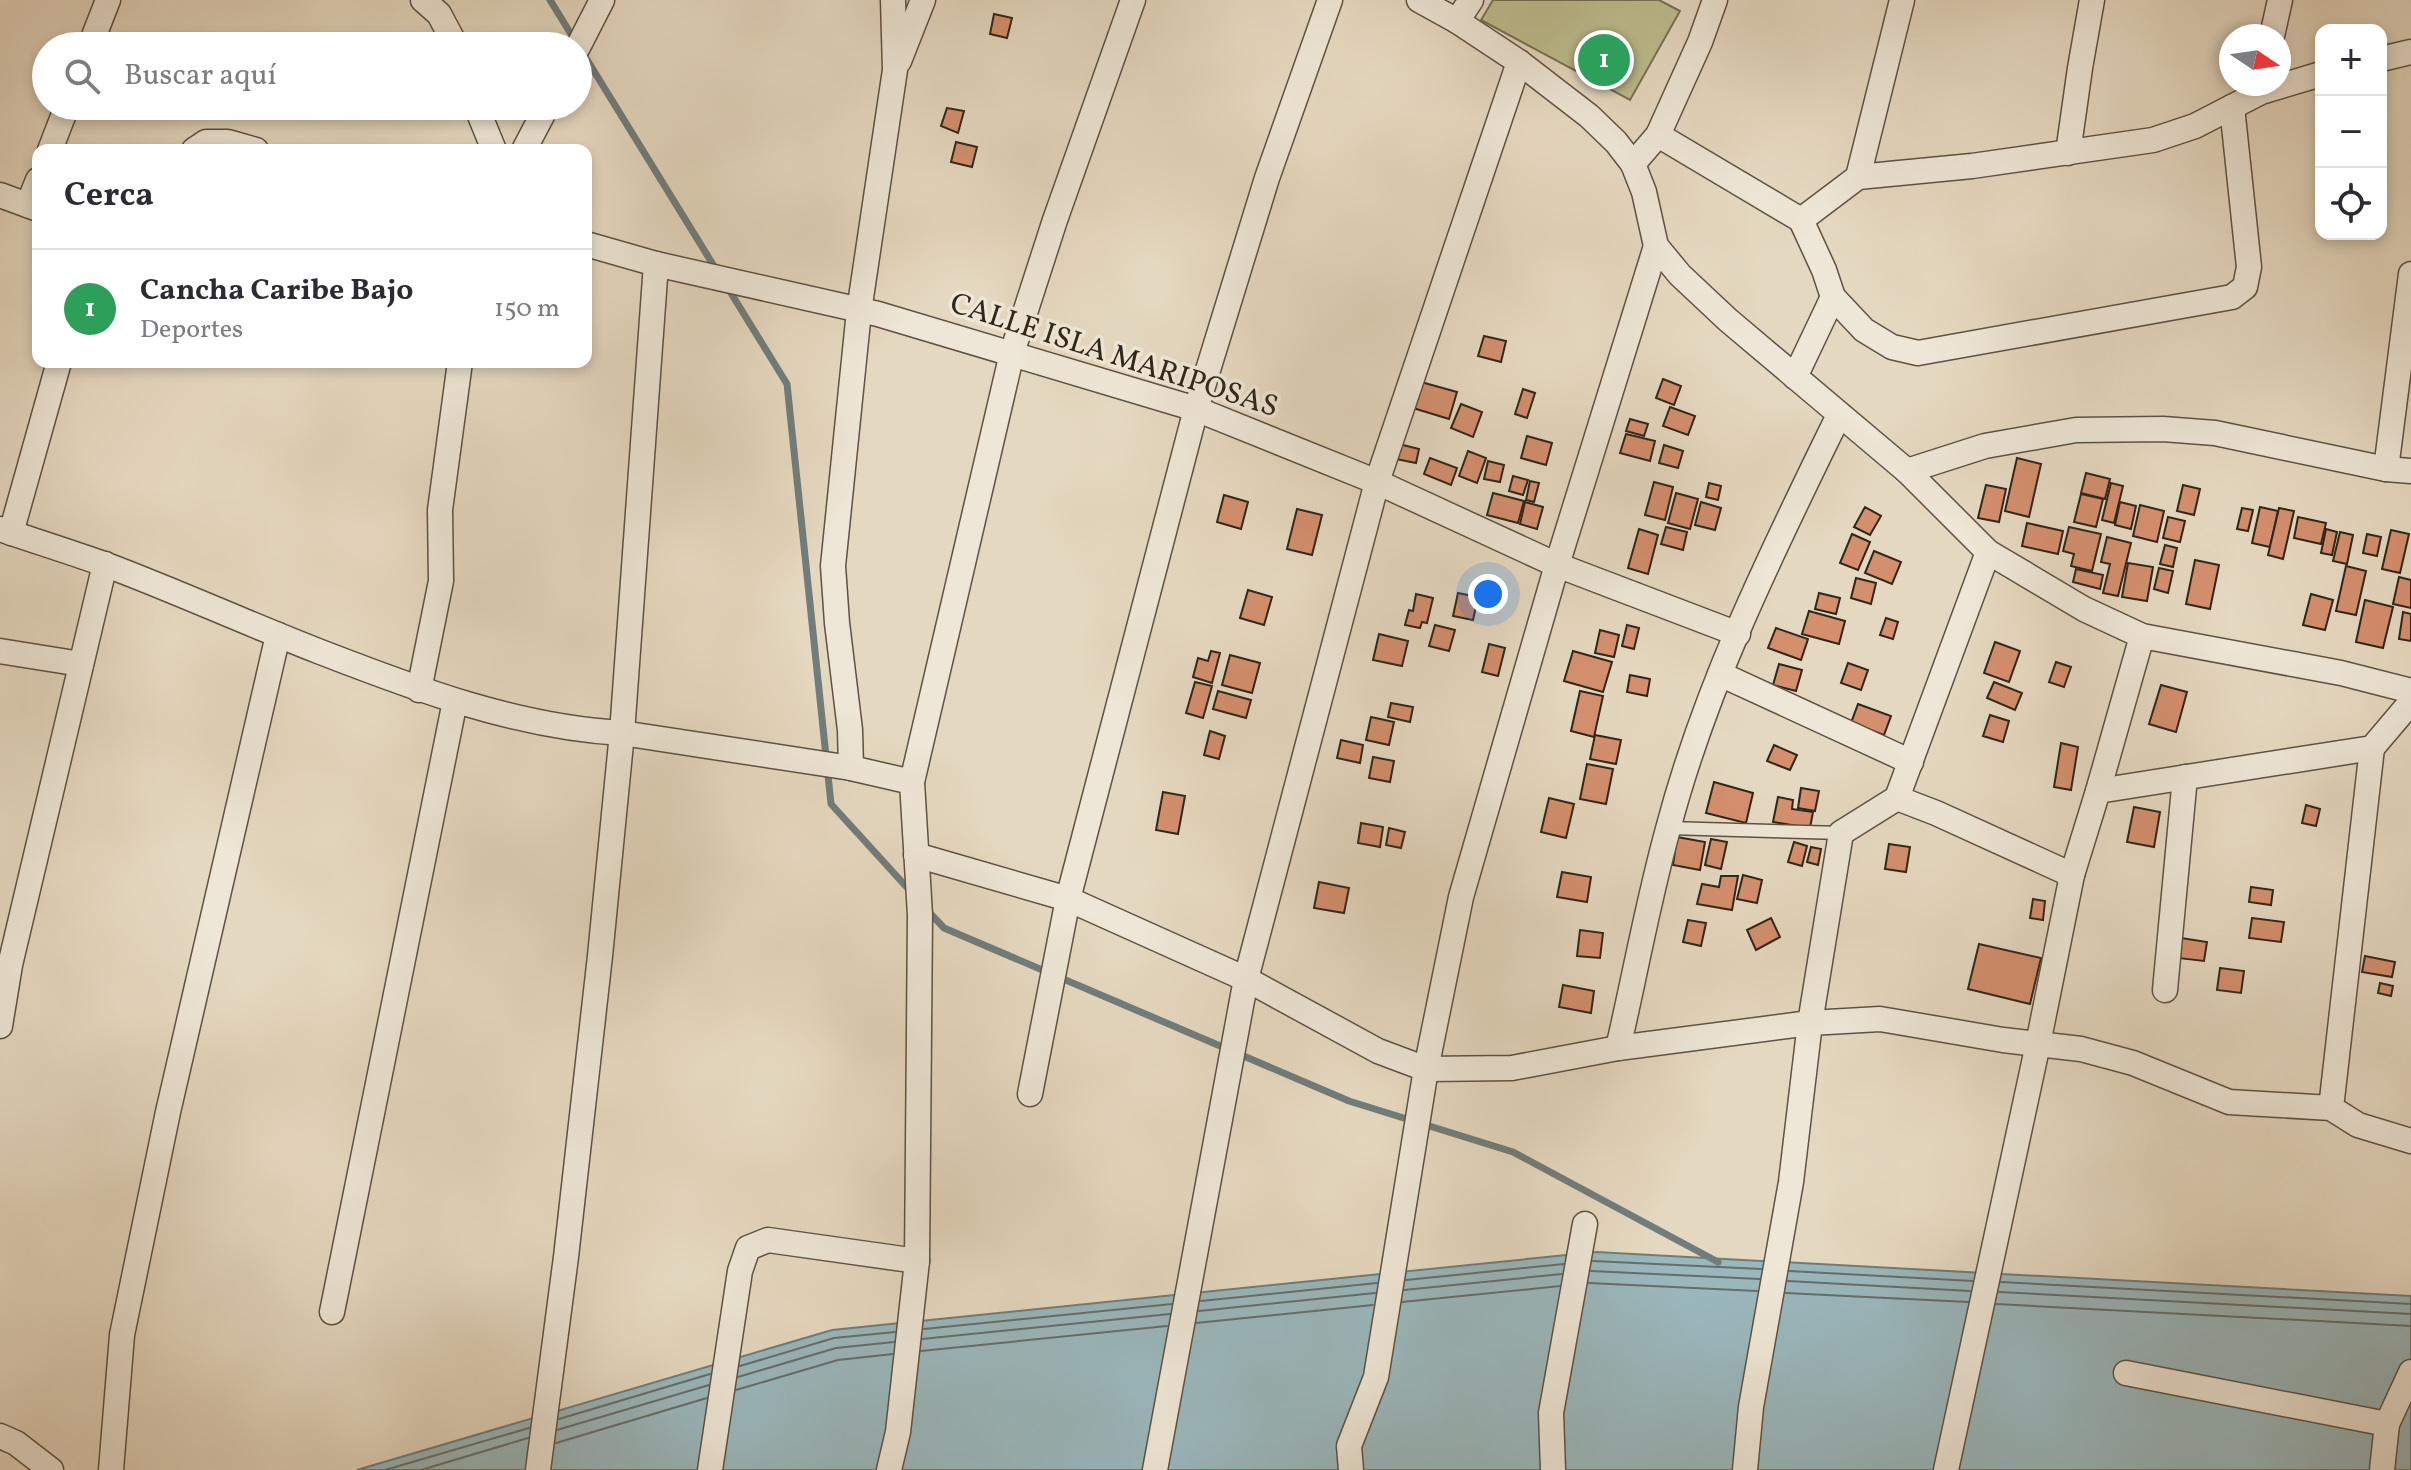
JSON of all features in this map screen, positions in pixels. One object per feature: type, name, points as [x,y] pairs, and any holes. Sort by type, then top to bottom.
[{"type":"street","points":[[95,32],[108,0]]},
{"type":"street","points":[[423,0],[439,14],[449,32]]},
{"type":"street","points":[[586,32],[602,0]]},
{"type":"street","points":[[851,768],[833,566],[859,311],[895,70],[893,0]]},
{"type":"street","points":[[895,70],[923,0]]},
{"type":"street","points":[[889,1470],[898,1432],[917,1261],[920,915],[912,782],[1012,353],[1055,220],[1133,0]]},
{"type":"street","points":[[1030,1094],[1068,899],[1196,409],[1267,178],[1330,0]]},
{"type":"street","points":[[1419,0],[1519,62],[1589,116],[1616,142],[1633,164],[1644,192],[1656,246],[1680,275],[1718,311],[1907,471],[1988,552],[2084,609],[2142,636],[2341,673],[2411,691]]},
{"type":"street","points":[[1457,21],[1471,0]]},
{"type":"street","points":[[1633,164],[1658,135],[1700,42],[1715,0]]},
{"type":"street","points":[[1858,177],[1902,0]]},
{"type":"street","points":[[2068,153],[2092,0]]},
{"type":"street","points":[[2275,24],[2280,0]]},
{"type":"street","points":[[2387,58],[2411,52]]},
{"type":"street","points":[[1155,1470],[1246,979],[1377,482],[1519,62]]},
{"type":"street","points":[[2291,81],[2315,75]]},
{"type":"street","points":[[1801,220],[1858,177],[1972,166],[2153,140],[2195,126],[2249,96]]},
{"type":"street","points":[[1658,135],[1801,220],[1833,297],[1864,330],[1892,347],[1918,353],[2232,297],[2245,287],[2249,267],[2232,107]]},
{"type":"street","points":[[52,144],[62,120]]},
{"type":"street","points":[[482,120],[492,144]]},
{"type":"street","points":[[527,144],[540,120]]},
{"type":"street","points":[[203,144],[235,144]]},
{"type":"street","points":[[0,195],[32,207]]},
{"type":"street","name":"CALLE ISLA MARIPOSAS","points":[[592,246],[656,264],[878,314],[1196,409],[1377,482],[1557,565],[1738,634]]},
{"type":"street","points":[[1351,1470],[1349,1446],[1376,1377],[1426,1069],[1461,897],[1557,565],[1656,246]]},
{"type":"street","points":[[538,1470],[568,1242],[622,733],[656,264]]},
{"type":"street","points":[[2386,469],[2411,274]]},
{"type":"street","points":[[1795,377],[1833,297]]},
{"type":"street","points":[[57,368],[6,531],[105,564],[278,635],[455,701],[549,725],[851,768],[912,782]]},
{"type":"street","points":[[419,690],[441,581],[440,510],[459,368]]},
{"type":"street","points":[[1618,1048],[1668,828],[1720,674],[1764,569],[1839,415]]},
{"type":"street","points":[[1907,471],[1985,446],[2076,430],[2163,429],[2215,433],[2386,469],[2411,471]]},
{"type":"street","points":[[1745,1470],[1751,1407],[1791,1182],[1810,1023],[1841,833],[1897,798],[1988,552]]},
{"type":"street","points":[[0,1026],[10,965],[105,564]]},
{"type":"street","points":[[111,1470],[122,1335],[168,1112],[278,635]]},
{"type":"street","points":[[1952,1469],[2072,875],[2142,636]]},
{"type":"street","points":[[0,651],[81,664]]},
{"type":"street","points":[[1720,674],[1911,762]]},
{"type":"street","points":[[332,1312],[455,701]]},
{"type":"street","points":[[2331,1108],[2372,748],[2411,702]]},
{"type":"street","points":[[2098,791],[2372,748]]},
{"type":"street","points":[[2165,990],[2185,777]]},
{"type":"street","points":[[1897,798],[2072,875]]},
{"type":"street","points":[[916,855],[1068,899],[1246,979],[1378,1051],[1426,1069],[1512,1068],[1618,1048],[1810,1023],[1880,1019],[2081,1049],[2133,1063],[2229,1102],[2331,1108],[2358,1125],[2411,1141]]},
{"type":"street","points":[[1553,1470],[1551,1413],[1585,1224]]},
{"type":"street","points":[[710,1470],[740,1271],[748,1248],[768,1240],[917,1261]]},
{"type":"street","points":[[2382,1470],[2387,1424],[2411,1372]]},
{"type":"street","points":[[2126,1373],[2387,1424]]},
{"type":"street","points":[[0,1436],[16,1443],[51,1470]]},
{"type":"lane","points":[[1668,828],[1841,833]]},
{"type":"shaded area","points":[[1493,0],[1659,0],[1680,11],[1630,100],[1481,20]]},
{"type":"water","points":[[1596,1252],[2411,1296],[2411,1470],[357,1470],[832,1330]]},
{"type":"building","points":[[994,14],[1012,18],[1007,38],[990,34]]},
{"type":"building","points":[[947,108],[964,111],[958,133],[941,126]]},
{"type":"building","points":[[956,142],[977,147],[972,167],[951,162]]},
{"type":"building","points":[[1484,336],[1506,341],[1501,362],[1478,356]]},
{"type":"building","points":[[1663,379],[1681,386],[1674,405],[1656,398]]},
{"type":"building","points":[[1421,382],[1457,392],[1449,419],[1413,408]]},
{"type":"building","points":[[1523,389],[1535,393],[1527,418],[1515,414]]},
{"type":"building","points":[[1461,404],[1482,412],[1473,437],[1451,428]]},
{"type":"building","points":[[1670,407],[1695,416],[1688,435],[1663,426]]},
{"type":"building","points":[[1630,419],[1648,424],[1644,436],[1626,431]]},
{"type":"building","points":[[1626,434],[1655,441],[1650,461],[1620,453]]},
{"type":"building","points":[[1527,436],[1552,443],[1546,465],[1521,458]]},
{"type":"building","points":[[1399,444],[1419,449],[1416,463],[1396,459]]},
{"type":"building","points":[[1664,445],[1683,451],[1678,468],[1659,463]]},
{"type":"building","points":[[1468,451],[1486,458],[1477,483],[1459,476]]},
{"type":"building","points":[[1430,458],[1457,468],[1451,485],[1424,474]]},
{"type":"building","points":[[2017,458],[2041,464],[2029,517],[2005,511]]},
{"type":"building","points":[[1488,461],[1504,465],[1500,482],[1484,479]]},
{"type":"building","points":[[2086,473],[2110,479],[2105,499],[2081,493]]},
{"type":"building","points":[[1513,476],[1528,480],[1523,495],[1509,491]]},
{"type":"building","points":[[1530,481],[1539,483],[1534,502],[1526,500]]},
{"type":"building","points":[[1654,482],[1673,487],[1665,520],[1645,515]]},
{"type":"building","points":[[1709,483],[1721,486],[1718,500],[1706,497]]},
{"type":"building","points":[[2111,483],[2123,486],[2114,523],[2102,520]]},
{"type":"building","points":[[1986,485],[2006,489],[1999,522],[1978,518]]},
{"type":"building","points":[[2183,485],[2200,489],[2194,515],[2177,511]]},
{"type":"building","points":[[1493,493],[1524,501],[1518,523],[1487,515]]},
{"type":"building","points":[[1676,493],[1698,499],[1690,529],[1668,523]]},
{"type":"building","points":[[2081,494],[2103,499],[2096,527],[2074,522]]},
{"type":"building","points":[[1224,495],[1248,502],[1241,529],[1217,522]]},
{"type":"building","points":[[1525,502],[1543,507],[1537,529],[1520,524]]},
{"type":"building","points":[[1701,502],[1721,508],[1715,530],[1695,525]]},
{"type":"building","points":[[2120,502],[2136,506],[2131,529],[2115,525]]},
{"type":"building","points":[[2140,505],[2164,511],[2157,542],[2133,536]]},
{"type":"building","points":[[1865,507],[1881,516],[1870,535],[1854,527]]},
{"type":"building","points":[[2260,507],[2278,511],[2270,547],[2252,543]]},
{"type":"building","points":[[2242,508],[2253,510],[2248,531],[2237,529]]},
{"type":"building","points":[[2279,508],[2294,511],[2283,559],[2268,555]]},
{"type":"building","points":[[1297,509],[1322,515],[1312,555],[1287,549]]},
{"type":"building","points":[[2168,517],[2185,521],[2180,542],[2163,538]]},
{"type":"building","points":[[2298,517],[2326,523],[2321,544],[2294,538]]},
{"type":"building","points":[[2027,523],[2063,531],[2058,554],[2022,546]]},
{"type":"building","points":[[1666,527],[1687,532],[1683,550],[1661,544]]},
{"type":"building","points":[[2069,527],[2101,534],[2092,571],[2071,566],[2074,554],[2063,551]]},
{"type":"building","points":[[1639,529],[1658,535],[1648,574],[1628,568]]},
{"type":"building","points":[[2326,529],[2337,532],[2332,555],[2321,553]]},
{"type":"building","points":[[2391,530],[2409,534],[2400,573],[2382,569]]},
{"type":"building","points":[[2340,532],[2353,535],[2347,564],[2333,561]]},
{"type":"building","points":[[1852,534],[1870,542],[1858,570],[1840,563]]},
{"type":"building","points":[[2367,534],[2381,537],[2377,556],[2363,553]]},
{"type":"building","points":[[2107,537],[2131,543],[2118,596],[2103,593],[2110,564],[2101,562]]},
{"type":"building","points":[[2165,545],[2177,548],[2173,567],[2160,564]]},
{"type":"building","points":[[1874,551],[1901,562],[1892,584],[1865,573]]},
{"type":"building","points":[[2195,560],[2219,565],[2210,609],[2186,604]]},
{"type":"building","points":[[2128,563],[2153,567],[2147,601],[2122,597]]},
{"type":"building","points":[[2346,566],[2366,571],[2356,615],[2336,611]]},
{"type":"building","points":[[2159,568],[2173,571],[2168,593],[2154,589]]},
{"type":"building","points":[[2076,569],[2103,575],[2100,589],[2073,582]]},
{"type":"building","points":[[2399,577],[2411,580],[2411,608],[2393,604]]},
{"type":"building","points":[[1856,578],[1876,583],[1871,604],[1851,598]]},
{"type":"building","points":[[1248,590],[1272,597],[1264,625],[1240,618]]},
{"type":"building","points":[[1458,593],[1478,597],[1473,620],[1453,616]]},
{"type":"building","points":[[1819,593],[1840,598],[1836,614],[1815,609]]},
{"type":"building","points":[[1416,594],[1433,598],[1427,623],[1422,622],[1420,628],[1405,625],[1409,610],[1413,611]]},
{"type":"building","points":[[2311,594],[2333,600],[2325,630],[2303,625]]},
{"type":"building","points":[[2365,600],[2393,607],[2383,648],[2356,642]]},
{"type":"building","points":[[1809,611],[1845,621],[1839,644],[1802,634]]},
{"type":"building","points":[[2403,612],[2411,614],[2411,641],[2399,639]]},
{"type":"building","points":[[1886,618],[1898,622],[1893,639],[1880,635]]},
{"type":"building","points":[[1435,625],[1455,630],[1449,651],[1429,646]]},
{"type":"building","points":[[1627,625],[1639,628],[1634,649],[1622,646]]},
{"type":"building","points":[[1776,628],[1808,639],[1801,660],[1768,648]]},
{"type":"building","points":[[1600,630],[1619,635],[1614,657],[1595,653]]},
{"type":"building","points":[[1379,634],[1408,641],[1402,666],[1373,660]]},
{"type":"building","points":[[1995,642],[2020,651],[2009,682],[1984,673]]},
{"type":"building","points":[[1489,644],[1505,648],[1498,676],[1482,672]]},
{"type":"building","points":[[1211,651],[1220,653],[1212,683],[1193,677],[1198,658],[1208,661]]},
{"type":"building","points":[[1573,651],[1612,662],[1603,692],[1564,681]]},
{"type":"building","points":[[1230,655],[1260,663],[1252,693],[1222,685]]},
{"type":"building","points":[[2056,662],[2071,667],[2064,687],[2049,682]]},
{"type":"building","points":[[1848,663],[1868,670],[1861,690],[1841,683]]},
{"type":"building","points":[[1779,664],[1802,670],[1796,691],[1773,685]]},
{"type":"building","points":[[1630,675],[1650,679],[1647,696],[1627,692]]},
{"type":"building","points":[[1195,682],[1212,686],[1203,718],[1186,713]]},
{"type":"building","points":[[1994,682],[2022,693],[2015,710],[1987,698]]},
{"type":"building","points":[[2161,685],[2187,692],[2176,732],[2149,724]]},
{"type":"building","points":[[1218,691],[1251,700],[1246,718],[1213,709]]},
{"type":"building","points":[[1580,691],[1603,696],[1594,737],[1571,731]]},
{"type":"building","points":[[1391,703],[1413,707],[1410,722],[1388,717]]},
{"type":"building","points":[[1858,704],[1891,716],[1884,735],[1851,723]]},
{"type":"building","points":[[1990,715],[2009,721],[2003,742],[1983,736]]},
{"type":"building","points":[[1371,717],[1394,722],[1389,745],[1366,740]]},
{"type":"building","points":[[1210,731],[1225,736],[1219,759],[1204,755]]},
{"type":"building","points":[[1595,735],[1621,740],[1616,764],[1590,759]]},
{"type":"building","points":[[1341,740],[1363,745],[1360,763],[1337,758]]},
{"type":"building","points":[[2061,743],[2078,747],[2071,790],[2054,787]]},
{"type":"building","points":[[1774,745],[1797,755],[1790,770],[1767,761]]},
{"type":"building","points":[[1373,757],[1394,761],[1390,782],[1369,778]]},
{"type":"building","points":[[1587,764],[1613,769],[1606,804],[1580,799]]},
{"type":"building","points":[[1714,782],[1753,793],[1746,823],[1706,813]]},
{"type":"building","points":[[1801,788],[1819,791],[1815,811],[1798,808]]},
{"type":"building","points":[[1163,792],[1185,796],[1178,834],[1156,830]]},
{"type":"building","points":[[1778,797],[1793,800],[1792,809],[1813,812],[1810,828],[1773,822]]},
{"type":"building","points":[[1549,798],[1574,804],[1566,838],[1541,832]]},
{"type":"building","points":[[2306,805],[2320,809],[2316,826],[2302,823]]},
{"type":"building","points":[[2134,807],[2160,812],[2154,847],[2127,842]]},
{"type":"building","points":[[1361,823],[1383,827],[1380,847],[1358,843]]},
{"type":"building","points":[[1389,828],[1405,832],[1401,848],[1386,845]]},
{"type":"building","points":[[1677,837],[1705,842],[1700,870],[1673,865]]},
{"type":"building","points":[[1711,839],[1727,842],[1721,869],[1705,865]]},
{"type":"building","points":[[1794,842],[1807,846],[1802,866],[1788,862]]},
{"type":"building","points":[[1889,844],[1910,847],[1906,872],[1885,869]]},
{"type":"building","points":[[1811,847],[1821,849],[1818,865],[1807,862]]},
{"type":"building","points":[[1562,872],[1591,877],[1587,902],[1557,897]]},
{"type":"building","points":[[1743,875],[1762,880],[1757,903],[1737,899]]},
{"type":"building","points":[[1721,876],[1738,876],[1732,910],[1697,904],[1702,884],[1719,887]]},
{"type":"building","points":[[1319,882],[1349,888],[1344,913],[1314,908]]},
{"type":"building","points":[[2251,887],[2273,890],[2271,905],[2249,902]]},
{"type":"building","points":[[2033,899],[2045,901],[2043,920],[2030,918]]},
{"type":"building","points":[[1771,918],[1780,937],[1756,950],[1747,930]]},
{"type":"building","points":[[2252,918],[2284,922],[2281,942],[2249,938]]},
{"type":"building","points":[[1688,920],[1706,923],[1701,946],[1683,942]]},
{"type":"building","points":[[1580,930],[1603,933],[1600,958],[1577,956]]},
{"type":"building","points":[[2181,938],[2207,942],[2204,961],[2178,958]]},
{"type":"building","points":[[1979,944],[2041,958],[2030,1004],[1968,989]]},
{"type":"building","points":[[2365,956],[2395,962],[2392,977],[2362,972]]},
{"type":"building","points":[[2220,968],[2244,971],[2241,993],[2217,990]]},
{"type":"building","points":[[2380,983],[2393,986],[2391,996],[2378,993]]},
{"type":"building","points":[[1563,985],[1594,991],[1591,1013],[1559,1007]]},
{"type":"waterway","points":[[550,0],[570,32]]},
{"type":"waterway","points":[[592,68],[717,271]]},
{"type":"waterway","points":[[726,285],[787,384],[831,804],[912,893]]},
{"type":"waterway","points":[[926,909],[944,928],[1349,1101],[1513,1152],[1718,1262]]},
{"type":"place","name":"Cancha Caribe Bajo","points":[[1604,60]]}]
